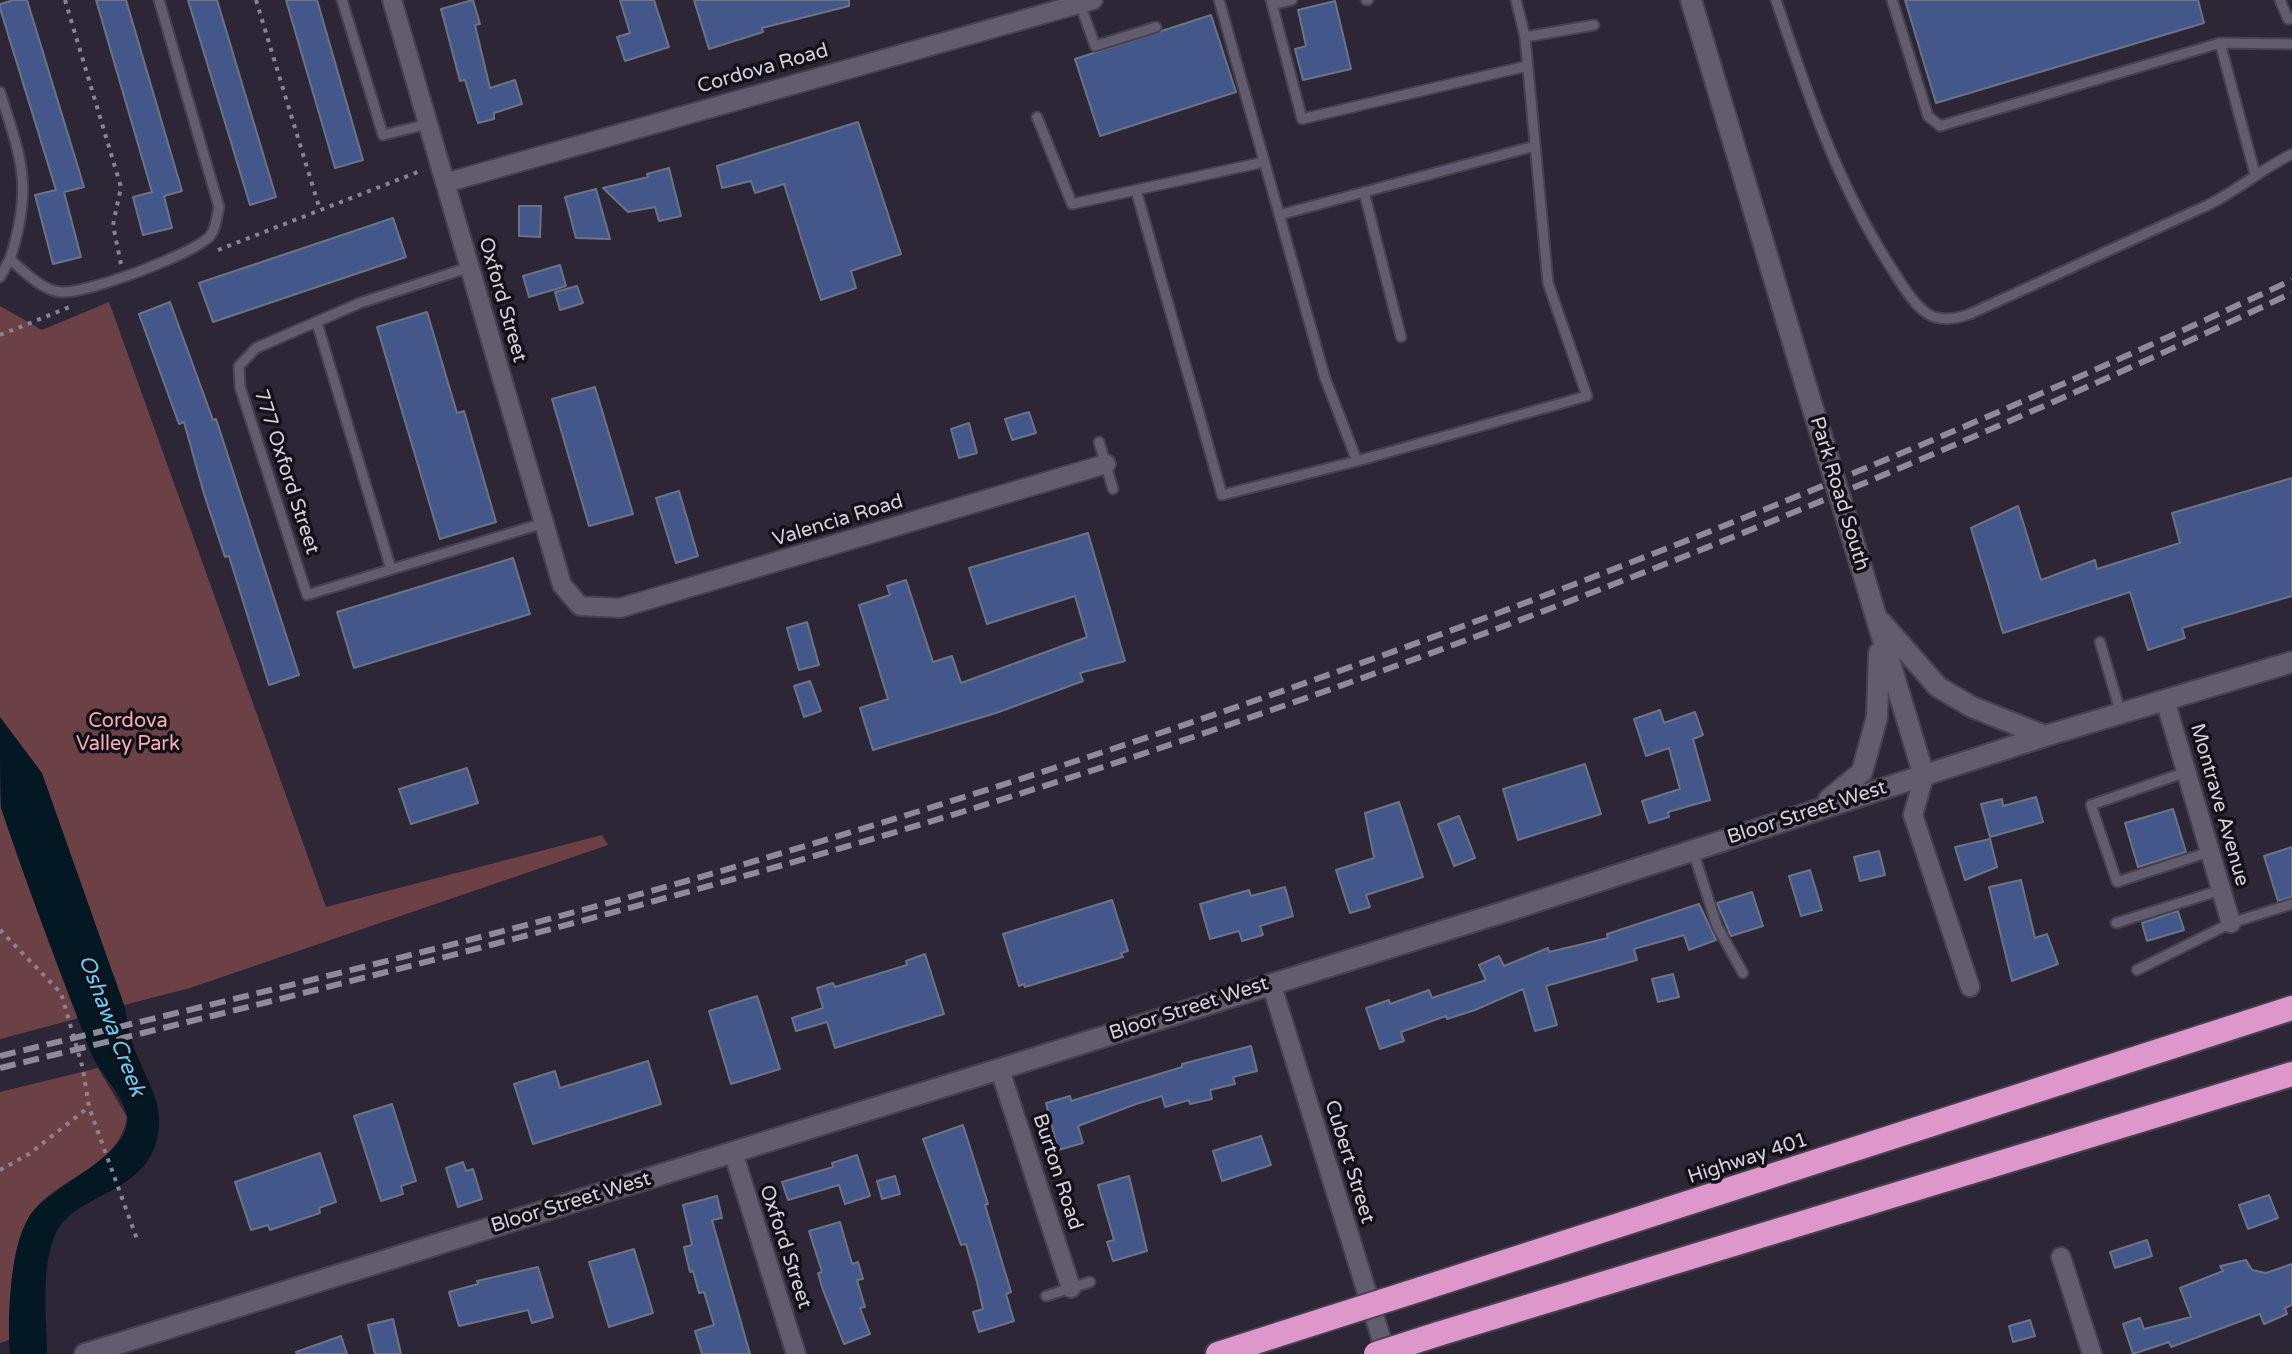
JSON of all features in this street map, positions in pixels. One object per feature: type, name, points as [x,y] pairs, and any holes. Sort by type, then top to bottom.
[{"type":"highway","name":"Highway 401","points":[[1218,1354],[2292,1008]]},
{"type":"highway","points":[[1376,1354],[2292,1074]]},
{"type":"main road","name":"Park Road South","points":[[1691,0],[1924,776]]},
{"type":"main road","points":[[1876,617],[1938,687],[1972,707],[2045,736]]},
{"type":"main road","points":[[1811,811],[1862,772],[1879,701],[1876,617]]},
{"type":"main road","name":"Bloor Street West","points":[[85,1354],[1000,1070],[2045,736],[2292,662]]},
{"type":"street","name":"Oxford Street","points":[[392,0],[562,585],[580,606]]},
{"type":"street","name":"Cordova Road","points":[[445,183],[1087,2]]},
{"type":"street","name":"Valencia Road","points":[[580,606],[620,608],[1106,464]]},
{"type":"street","name":"Montrave Avenue","points":[[2165,700],[2231,923]]},
{"type":"street","points":[[1924,776],[1913,815],[1970,987]]},
{"type":"street","name":"Cubert Street","points":[[1271,983],[1386,1354]]},
{"type":"street","name":"Burton Road","points":[[1000,1070],[1071,1288]]},
{"type":"street","name":"Oxford Street","points":[[733,1152],[796,1354]]},
{"type":"street","points":[[2061,1257],[2092,1354]]},
{"type":"lane","points":[[10,259],[32,279],[59,293],[87,288],[195,249],[213,234],[219,207],[159,0]]},
{"type":"lane","points":[[342,0],[383,135],[428,124]]},
{"type":"lane","points":[[1219,0],[1325,378],[1357,461]]},
{"type":"lane","points":[[1292,0],[1272,2],[1302,119],[1527,66]]},
{"type":"lane","points":[[1136,190],[1222,495],[1357,461],[1587,396],[1548,283],[1525,37],[1516,0]]},
{"type":"lane","points":[[1776,0],[1814,115],[1854,204],[1918,306],[1933,317],[1948,319],[1970,314],[2219,200],[2243,188],[2255,174],[2292,154]]},
{"type":"lane","points":[[1892,0],[1928,116],[1940,126],[2220,43],[2292,44]]},
{"type":"lane","points":[[2280,0],[2288,19],[2292,19]]},
{"type":"lane","points":[[1087,2],[1095,46],[1156,27]]},
{"type":"lane","points":[[1525,37],[1594,25]]},
{"type":"lane","points":[[2220,43],[2255,174]]},
{"type":"lane","points":[[0,92],[25,173],[25,201],[10,259],[0,277]]},
{"type":"lane","points":[[1037,117],[1072,204],[1264,162]]},
{"type":"lane","points":[[1279,215],[1535,146]]},
{"type":"lane","points":[[1364,192],[1401,337]]},
{"type":"lane","name":"777 Oxford Street","points":[[470,267],[360,303],[256,348],[239,366],[240,387],[307,595],[544,523]]},
{"type":"lane","points":[[317,323],[391,569]]},
{"type":"lane","points":[[1099,442],[1113,489]]},
{"type":"lane","points":[[2100,642],[2121,714]]},
{"type":"lane","points":[[2186,772],[2091,805],[2117,882],[2209,852]]},
{"type":"lane","points":[[1692,849],[1717,926],[1743,973]]},
{"type":"lane","points":[[2116,923],[2221,890]]},
{"type":"lane","points":[[2137,970],[2231,923],[2292,904]]},
{"type":"lane","points":[[1046,1296],[1090,1282]]},
{"type":"path","points":[[65,0],[121,187],[113,225],[123,275]]},
{"type":"path","points":[[256,0],[320,210]]},
{"type":"path","points":[[0,930],[61,993],[83,1069],[89,1107],[138,1242]]},
{"type":"path","points":[[0,1170],[29,1154],[89,1107]]},
{"type":"green space","name":"Cordova Valley Park","points":[[109,302],[326,907],[602,835],[608,845],[190,988],[124,1005],[114,976],[68,987],[79,1018],[0,1039],[0,306],[42,330]]},
{"type":"green space","points":[[98,1068],[127,1117],[121,1135],[99,1161],[40,1203],[29,1217],[14,1260],[9,1340],[0,1343],[0,1092]]},
{"type":"water","name":"Oshawa Creek","points":[[0,717],[42,773],[124,1005],[131,1037],[154,1094],[159,1116],[153,1150],[143,1167],[128,1180],[79,1208],[56,1233],[46,1276],[47,1354],[10,1354],[11,1284],[23,1230],[39,1205],[88,1170],[117,1144],[126,1130],[127,1116],[121,1099],[91,1053],[1,808]]},
{"type":"building","points":[[27,0],[84,187],[64,192],[81,257],[53,264],[35,195],[56,190],[0,8],[0,4]]},
{"type":"building","points":[[96,0],[126,0],[182,191],[164,196],[172,228],[143,235],[133,197],[152,192]]},
{"type":"building","points":[[188,0],[217,0],[276,197],[250,205]]},
{"type":"building","points":[[286,0],[317,0],[363,160],[335,168]]},
{"type":"building","points":[[473,0],[480,24],[475,25],[490,88],[515,80],[522,104],[494,113],[494,119],[478,123],[465,80],[460,81],[441,9]]},
{"type":"building","points":[[620,0],[654,0],[669,47],[625,61],[617,37],[630,33]]},
{"type":"building","points":[[694,0],[849,0],[849,6],[762,28],[763,32],[709,49]]},
{"type":"building","points":[[1905,0],[2198,0],[2204,23],[1936,103]]},
{"type":"building","points":[[1335,1],[1351,69],[1303,80],[1295,49],[1306,46],[1298,10]]},
{"type":"building","points":[[1211,15],[1236,92],[1100,136],[1075,59]]},
{"type":"building","points":[[858,122],[901,254],[851,271],[856,288],[821,300],[784,184],[755,193],[751,181],[722,188],[717,166]]},
{"type":"building","points":[[669,168],[681,216],[659,221],[655,207],[628,212],[603,188],[648,177],[647,174]]},
{"type":"building","points":[[596,189],[610,239],[576,238],[565,197]]},
{"type":"building","points":[[519,206],[541,206],[540,237],[519,236]]},
{"type":"building","points":[[393,218],[406,257],[213,322],[199,283]]},
{"type":"building","points":[[560,265],[566,286],[529,297],[523,276]]},
{"type":"building","points":[[577,286],[583,303],[560,310],[555,292]]},
{"type":"building","points":[[170,302],[213,420],[216,419],[299,675],[269,685],[229,556],[225,557],[204,494],[184,422],[179,424],[139,314]]},
{"type":"building","points":[[427,312],[457,413],[464,411],[496,522],[440,539],[377,327]]},
{"type":"building","points":[[595,387],[633,514],[589,526],[552,399]]},
{"type":"building","points":[[1029,412],[1036,433],[1012,440],[1005,419]]},
{"type":"building","points":[[969,423],[977,453],[959,458],[951,429]]},
{"type":"building","points":[[2292,478],[2292,596],[2182,628],[2185,638],[2148,650],[2130,592],[2003,633],[1971,528],[2018,506],[2041,580],[2095,560],[2097,569],[2180,543],[2172,513]]},
{"type":"building","points":[[679,491],[698,556],[676,563],[656,498]]},
{"type":"building","points":[[1088,533],[1125,661],[1080,673],[1083,681],[996,713],[873,750],[860,708],[888,699],[859,605],[890,595],[887,586],[906,580],[933,662],[952,656],[961,683],[1087,637],[1075,596],[987,624],[969,568]]},
{"type":"building","points":[[513,558],[530,614],[354,668],[337,612]]},
{"type":"building","points":[[807,622],[819,665],[799,670],[787,628]]},
{"type":"building","points":[[810,681],[821,711],[804,717],[794,686]]},
{"type":"building","points":[[1660,710],[1664,723],[1695,712],[1703,735],[1693,739],[1710,800],[1668,812],[1669,817],[1649,823],[1642,801],[1680,789],[1669,748],[1646,756],[1634,719]]},
{"type":"building","points":[[1585,764],[1601,814],[1518,840],[1503,789]]},
{"type":"building","points":[[467,768],[478,803],[411,824],[399,789]]},
{"type":"building","points":[[2036,797],[2043,822],[1990,837],[1981,804],[2002,799],[2003,806]]},
{"type":"building","points":[[1399,802],[1423,877],[1366,895],[1370,907],[1350,913],[1336,870],[1374,858],[1365,813]]},
{"type":"building","points":[[2173,809],[2186,852],[2138,867],[2125,823]]},
{"type":"building","points":[[1459,816],[1475,858],[1454,866],[1438,824]]},
{"type":"building","points":[[1990,839],[1997,867],[1965,880],[1955,847]]},
{"type":"building","points":[[2292,847],[2292,897],[2278,901],[2264,856]]},
{"type":"building","points":[[1879,851],[1885,875],[1860,881],[1854,857]]},
{"type":"building","points":[[1810,870],[1822,910],[1801,916],[1789,876]]},
{"type":"building","points":[[2021,880],[2035,938],[2047,934],[2058,964],[2012,981],[1989,887]]},
{"type":"building","points":[[1285,887],[1293,916],[1260,926],[1263,935],[1242,941],[1239,931],[1210,939],[1200,904],[1249,890],[1251,896]]},
{"type":"building","points":[[1752,892],[1763,926],[1731,936],[1717,903]]},
{"type":"building","points":[[1112,900],[1128,951],[1121,953],[1123,957],[1025,987],[1024,984],[1019,986],[1003,934]]},
{"type":"building","points":[[1699,904],[1716,940],[1689,950],[1684,935],[1634,949],[1637,960],[1546,986],[1557,1025],[1535,1031],[1523,989],[1475,1010],[1447,1019],[1446,1016],[1401,1032],[1404,1041],[1380,1049],[1366,1008],[1389,1000],[1390,1004],[1429,990],[1432,998],[1486,980],[1479,965],[1499,956],[1504,966],[1548,948],[1549,952],[1608,938],[1607,934]]},
{"type":"building","points":[[2178,911],[2184,930],[2147,941],[2142,923]]},
{"type":"building","points":[[925,954],[944,1014],[835,1048],[827,1022],[796,1031],[792,1018],[823,1008],[817,988],[833,983],[835,987],[907,965],[906,961]]},
{"type":"building","points":[[1673,974],[1679,997],[1658,1002],[1652,979]]},
{"type":"building","points":[[757,996],[780,1069],[731,1084],[709,1011]]},
{"type":"building","points":[[1251,1046],[1257,1071],[1233,1077],[1235,1084],[1210,1090],[1212,1099],[1190,1104],[1189,1100],[1165,1107],[1162,1096],[1136,1104],[1078,1126],[1083,1143],[1058,1150],[1046,1103],[1070,1096],[1071,1101],[1182,1067],[1182,1064]]},
{"type":"building","points":[[648,1061],[661,1104],[533,1144],[514,1084],[555,1071],[560,1088]]},
{"type":"building","points":[[392,1104],[416,1181],[401,1186],[403,1194],[381,1201],[354,1116]]},
{"type":"building","points":[[963,1125],[1011,1292],[1006,1294],[1014,1321],[979,1332],[973,1312],[983,1309],[966,1244],[961,1245],[923,1139]]},
{"type":"building","points":[[1261,1136],[1271,1165],[1222,1181],[1213,1151]]},
{"type":"building","points":[[320,1153],[336,1202],[319,1208],[320,1213],[270,1230],[268,1225],[251,1230],[235,1182]]},
{"type":"building","points":[[857,1155],[870,1196],[845,1204],[839,1185],[788,1200],[782,1182],[833,1167],[832,1163]]},
{"type":"building","points":[[463,1162],[466,1171],[473,1169],[482,1199],[458,1207],[446,1168]]},
{"type":"building","points":[[895,1176],[900,1194],[882,1199],[877,1181]]},
{"type":"building","points":[[1129,1176],[1147,1251],[1113,1261],[1107,1242],[1114,1240],[1098,1185]]},
{"type":"building","points":[[2269,1195],[2278,1218],[2248,1229],[2239,1205]]},
{"type":"building","points":[[717,1196],[722,1218],[712,1220],[750,1354],[702,1354],[695,1331],[714,1325],[704,1292],[699,1293],[693,1271],[690,1272],[684,1247],[692,1245],[683,1205]]},
{"type":"building","points":[[840,1222],[852,1264],[858,1262],[863,1279],[857,1280],[865,1307],[860,1308],[870,1334],[844,1344],[823,1290],[818,1273],[822,1272],[809,1231]]},
{"type":"building","points":[[2147,1240],[2152,1256],[2115,1268],[2110,1252]]},
{"type":"building","points":[[634,1249],[653,1313],[609,1327],[589,1262]]},
{"type":"building","points":[[2246,1260],[2252,1270],[2266,1273],[2292,1264],[2292,1305],[2285,1308],[2287,1314],[2264,1324],[2260,1314],[2171,1347],[2169,1342],[2133,1354],[2123,1324],[2140,1318],[2144,1329],[2191,1317],[2180,1288],[2223,1271],[2220,1266]]},
{"type":"building","points":[[538,1267],[553,1317],[532,1323],[528,1310],[459,1326],[449,1292],[478,1284],[477,1281]]},
{"type":"building","points":[[393,1319],[401,1354],[375,1354],[368,1325]]},
{"type":"building","points":[[2030,1320],[2035,1336],[2013,1342],[2009,1326]]},
{"type":"building","points":[[341,1336],[347,1354],[296,1352]]},
{"type":"railway","points":[[0,1056],[568,914],[755,861],[1147,737],[1341,670],[1726,525],[1916,447],[2292,280]]},
{"type":"railway","points":[[0,1068],[605,915],[845,847],[1134,757],[1303,699],[1638,575],[1967,439],[2292,293]]}]
